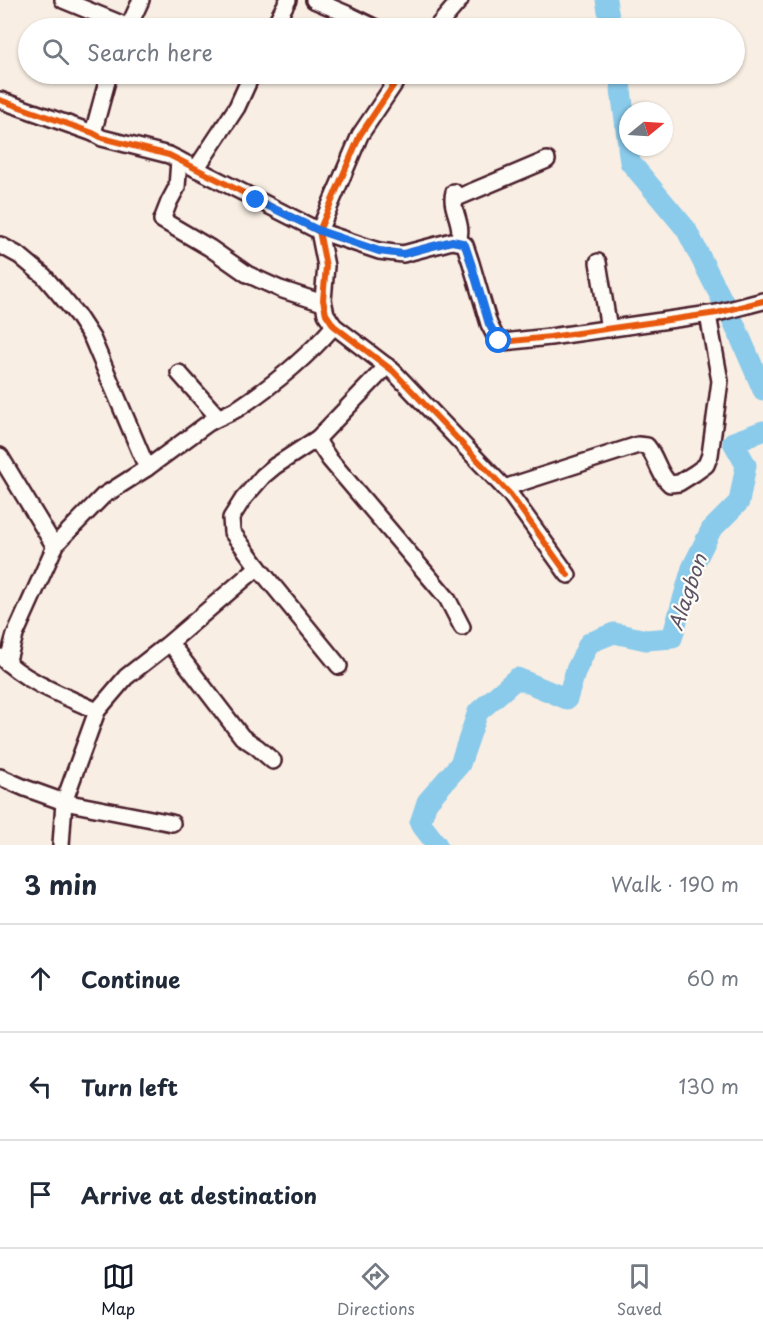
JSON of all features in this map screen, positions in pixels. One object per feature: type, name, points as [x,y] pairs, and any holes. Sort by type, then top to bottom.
[{"type":"street","points":[[63,0],[105,18]]},
{"type":"street","points":[[133,18],[141,0]]},
{"type":"street","points":[[278,18],[288,0]]},
{"type":"street","points":[[314,0],[355,18]]},
{"type":"street","points":[[445,18],[460,0]]},
{"type":"street","points":[[93,133],[106,84]]},
{"type":"street","points":[[196,169],[237,107],[247,84]]},
{"type":"street","points":[[394,84],[360,135],[320,231],[326,266],[323,303],[326,314],[334,326],[393,371],[510,494],[568,575]]},
{"type":"street","points":[[0,100],[102,138],[169,155],[320,231],[379,251],[403,254],[458,241],[465,245],[489,324],[499,341],[550,337],[712,314],[763,301]]},
{"type":"street","points":[[179,160],[177,187],[162,220],[210,248],[247,274],[280,289],[323,303]]},
{"type":"street","points":[[458,241],[460,228],[453,198],[454,192],[459,197],[547,160]]},
{"type":"street","points":[[0,245],[20,256],[44,276],[77,315],[92,338],[147,468]]},
{"type":"street","points":[[598,262],[609,329]]},
{"type":"street","points":[[504,488],[638,445],[647,446],[664,479],[670,484],[680,483],[705,465],[710,454],[720,381],[712,314]]},
{"type":"street","points":[[97,711],[37,683],[4,660],[55,547],[103,496],[147,468],[218,417],[238,408],[279,378],[334,326]]},
{"type":"street","points":[[339,666],[232,532],[231,518],[243,499],[269,471],[318,438],[387,366]]},
{"type":"street","points":[[179,373],[218,417]]},
{"type":"street","points":[[318,438],[330,460],[447,598],[462,627]]},
{"type":"street","points":[[0,456],[55,547]]},
{"type":"street","points":[[61,845],[64,802],[97,711],[126,677],[170,643],[258,567]]},
{"type":"street","points":[[170,643],[242,737],[273,760]]},
{"type":"street","points":[[0,777],[64,802],[172,823]]},
{"type":"waterway","name":"Alagbon","points":[[606,0],[609,18]]},
{"type":"waterway","name":"Alagbon","points":[[620,84],[623,102]]},
{"type":"waterway","name":"Alagbon","points":[[629,156],[630,162],[686,229],[734,323],[763,390]]},
{"type":"waterway","name":"Alagbon","points":[[437,845],[420,823],[427,802],[460,764],[478,712],[517,678],[567,699],[576,670],[589,643],[614,633],[646,640],[672,638],[692,568],[711,530],[739,502],[746,465],[733,442],[763,431]]},
{"type":"cycle path","points":[[394,84],[360,135],[319,231],[326,266],[323,300],[326,314],[334,326],[393,371],[510,494],[568,575]]},
{"type":"cycle path","points":[[0,100],[102,138],[169,155],[319,231],[379,251],[403,254],[452,241],[462,243],[465,245],[489,324],[499,341],[550,337],[717,313],[763,301]]},
{"type":"route","points":[[256,200],[320,231],[379,251],[403,254],[452,241],[462,243],[465,245],[471,263],[489,324],[499,341]]}]
